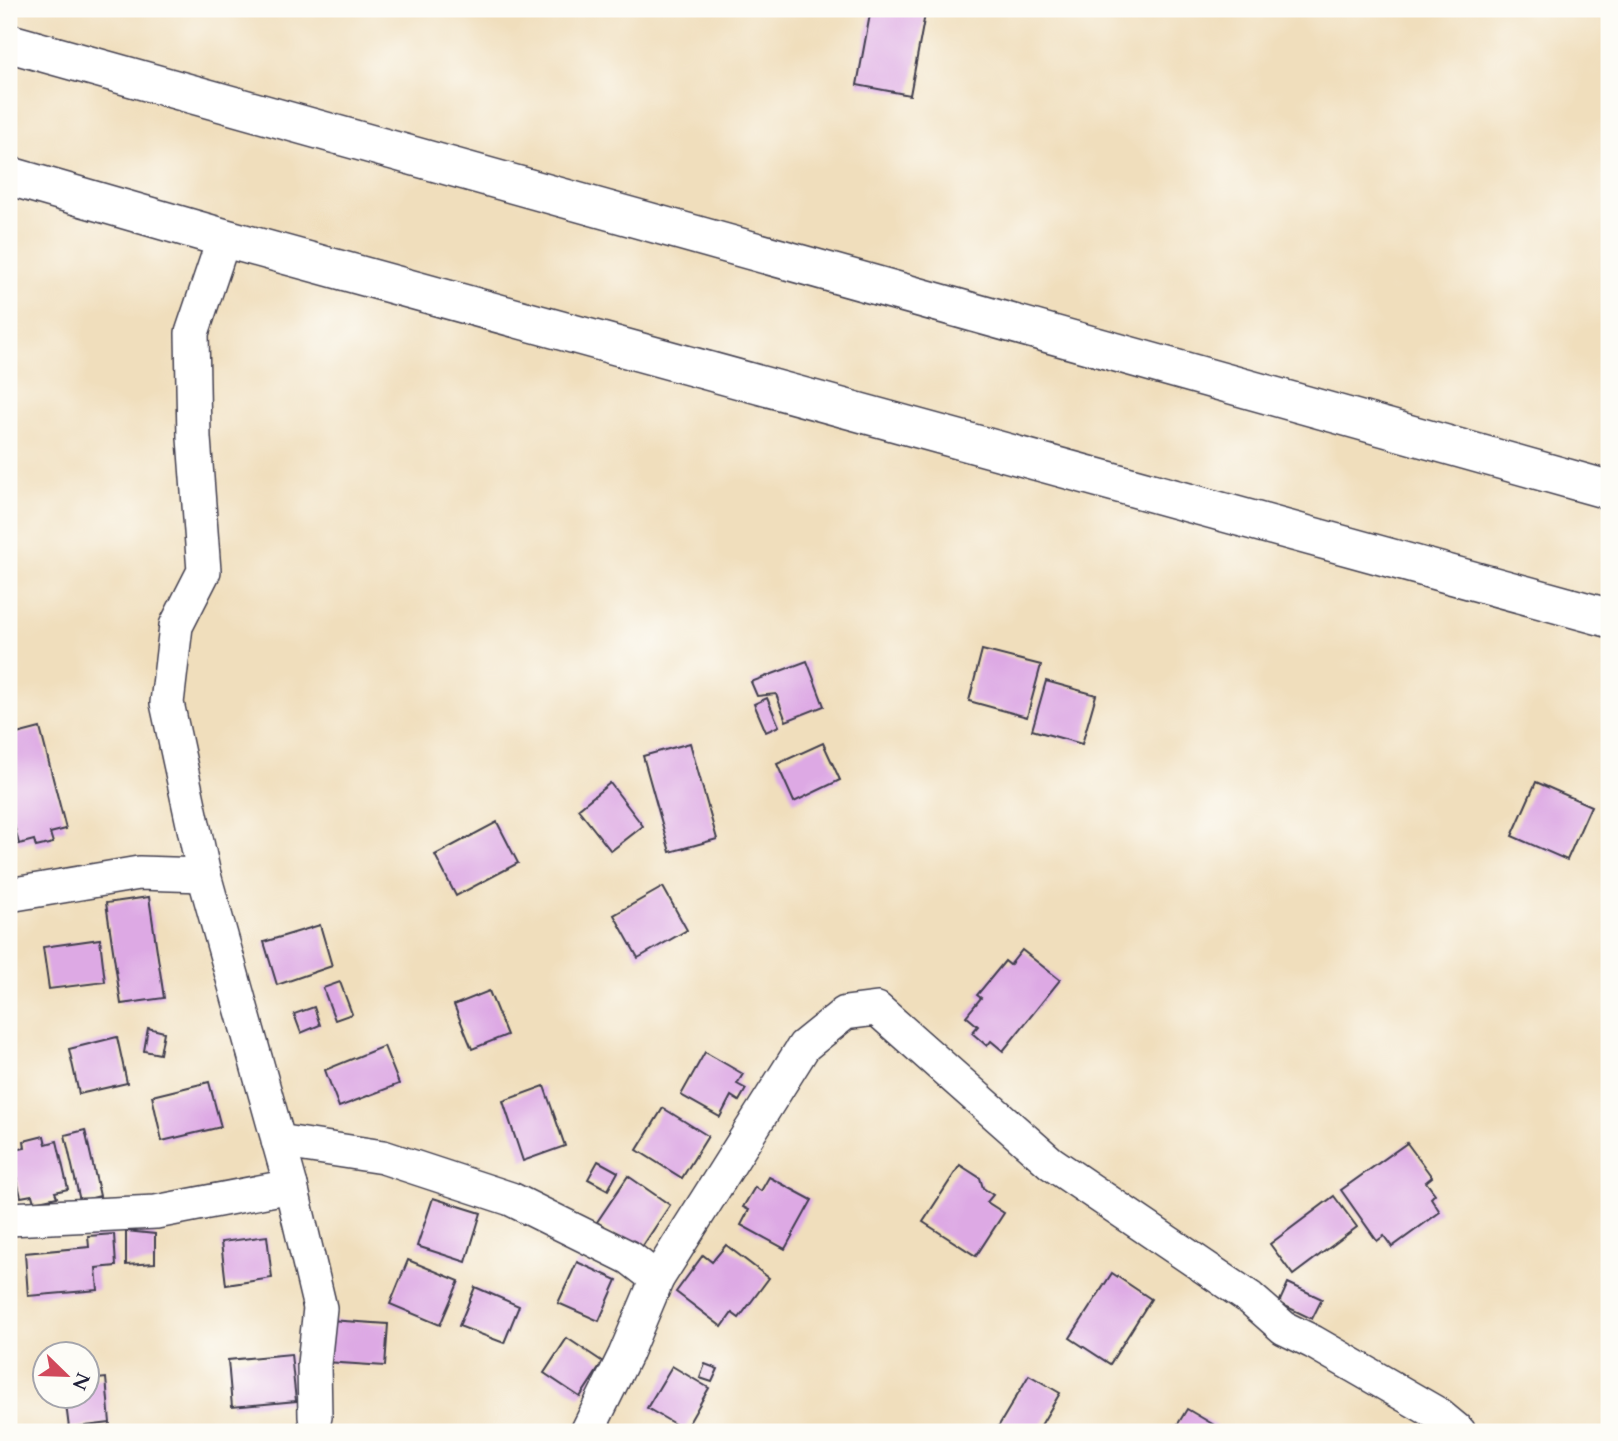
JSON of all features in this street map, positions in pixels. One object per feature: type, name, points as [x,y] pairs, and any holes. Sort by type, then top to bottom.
[{"type":"highway","points":[[9,43],[1609,489]]},
{"type":"highway","points":[[9,176],[224,238],[1609,618]]},
{"type":"street","points":[[224,238],[192,333],[194,438],[204,571],[176,626],[167,703],[204,875],[291,1186],[320,1308],[314,1364],[315,1417]]},
{"type":"street","points":[[9,895],[139,873],[204,875]]},
{"type":"street","points":[[587,1432],[625,1355],[657,1279],[804,1046],[845,1013],[877,1009],[1051,1163],[1250,1298],[1284,1328],[1436,1413],[1459,1432]]},
{"type":"street","points":[[278,1141],[383,1157],[511,1199],[630,1258],[657,1279]]},
{"type":"street","points":[[9,1219],[156,1212],[291,1186]]},
{"type":"building","points":[[871,9],[926,9],[910,95],[857,85]]},
{"type":"building","points":[[982,650],[1041,665],[1027,717],[969,701]]},
{"type":"building","points":[[807,661],[824,706],[786,721],[776,694],[757,696],[751,682]]},
{"type":"building","points":[[1046,681],[1096,695],[1082,744],[1032,730]]},
{"type":"building","points":[[767,698],[779,726],[766,732],[754,704]]},
{"type":"building","points":[[40,728],[66,829],[50,833],[53,843],[36,847],[34,840],[19,844],[9,806],[9,736]]},
{"type":"building","points":[[690,743],[717,839],[670,852],[643,756]]},
{"type":"building","points":[[823,743],[840,780],[794,802],[777,764]]},
{"type":"building","points":[[1536,782],[1591,806],[1567,860],[1512,836]]},
{"type":"building","points":[[610,783],[643,826],[611,851],[578,809]]},
{"type":"building","points":[[497,822],[518,863],[456,896],[435,855]]},
{"type":"building","points":[[663,887],[687,930],[638,958],[614,915]]},
{"type":"building","points":[[149,897],[164,998],[121,1004],[106,903]]},
{"type":"building","points":[[320,925],[332,966],[277,985],[264,942]]},
{"type":"building","points":[[100,939],[105,982],[49,989],[43,947]]},
{"type":"building","points":[[1022,950],[1060,980],[1003,1051],[991,1041],[987,1046],[972,1033],[978,1026],[966,1016],[981,998],[977,995],[1005,961],[1010,965]]},
{"type":"building","points":[[340,982],[352,1014],[335,1020],[323,988]]},
{"type":"building","points":[[489,991],[507,1035],[472,1049],[454,1005]]},
{"type":"building","points":[[314,1007],[320,1025],[301,1033],[294,1014]]},
{"type":"building","points":[[148,1028],[164,1032],[160,1054],[144,1051]]},
{"type":"building","points":[[117,1037],[127,1083],[79,1094],[69,1049]]},
{"type":"building","points":[[384,1046],[399,1084],[339,1107],[325,1070]]},
{"type":"building","points":[[705,1052],[743,1074],[737,1084],[746,1089],[739,1101],[731,1096],[720,1117],[681,1095]]},
{"type":"building","points":[[209,1082],[221,1127],[162,1141],[152,1096]]},
{"type":"building","points":[[544,1086],[565,1146],[523,1161],[503,1101]]},
{"type":"building","points":[[663,1108],[708,1136],[682,1178],[637,1150]]},
{"type":"building","points":[[85,1130],[100,1196],[80,1201],[65,1135]]},
{"type":"building","points":[[44,1136],[46,1144],[57,1141],[68,1189],[55,1192],[57,1197],[34,1202],[32,1195],[21,1197],[10,1151],[25,1148],[24,1141]]},
{"type":"building","points":[[1407,1143],[1432,1177],[1426,1182],[1435,1194],[1431,1198],[1440,1212],[1392,1247],[1384,1236],[1377,1241],[1341,1190]]},
{"type":"building","points":[[598,1161],[618,1172],[608,1190],[588,1179]]},
{"type":"building","points":[[960,1165],[980,1178],[983,1188],[993,1195],[987,1202],[1004,1213],[976,1256],[923,1222]]},
{"type":"building","points":[[628,1176],[670,1205],[640,1250],[597,1222]]},
{"type":"building","points":[[769,1177],[812,1200],[785,1249],[741,1225],[749,1210],[743,1207],[755,1187],[761,1191]]},
{"type":"building","points":[[1334,1196],[1357,1227],[1293,1275],[1270,1244]]},
{"type":"building","points":[[433,1198],[481,1213],[466,1262],[417,1246]]},
{"type":"building","points":[[126,1231],[155,1234],[155,1263],[126,1265]]},
{"type":"building","points":[[114,1234],[116,1266],[96,1268],[98,1290],[28,1296],[25,1253],[89,1247],[88,1236]]},
{"type":"building","points":[[267,1236],[272,1278],[226,1285],[221,1242]]},
{"type":"building","points":[[726,1245],[769,1278],[739,1318],[732,1313],[722,1327],[676,1292],[703,1255],[712,1262]]},
{"type":"building","points":[[408,1260],[459,1281],[440,1325],[390,1304]]},
{"type":"building","points":[[577,1262],[617,1280],[599,1321],[558,1303]]},
{"type":"building","points":[[1112,1273],[1151,1299],[1110,1364],[1070,1338]]},
{"type":"building","points":[[1288,1283],[1322,1299],[1312,1319],[1279,1303]]},
{"type":"building","points":[[475,1287],[519,1306],[504,1343],[459,1326]]},
{"type":"building","points":[[329,1320],[388,1324],[385,1366],[326,1362]]},
{"type":"building","points":[[567,1338],[603,1362],[580,1397],[544,1373]]},
{"type":"building","points":[[291,1354],[296,1401],[232,1407],[228,1360]]},
{"type":"building","points":[[705,1364],[718,1369],[712,1382],[700,1378]]},
{"type":"building","points":[[672,1366],[709,1388],[685,1430],[647,1408]]},
{"type":"building","points":[[1029,1375],[1060,1393],[1037,1432],[995,1432]]},
{"type":"building","points":[[102,1378],[106,1378],[110,1423],[69,1428],[67,1410],[102,1410]]},
{"type":"building","points":[[1187,1409],[1226,1432],[1173,1432]]}]
